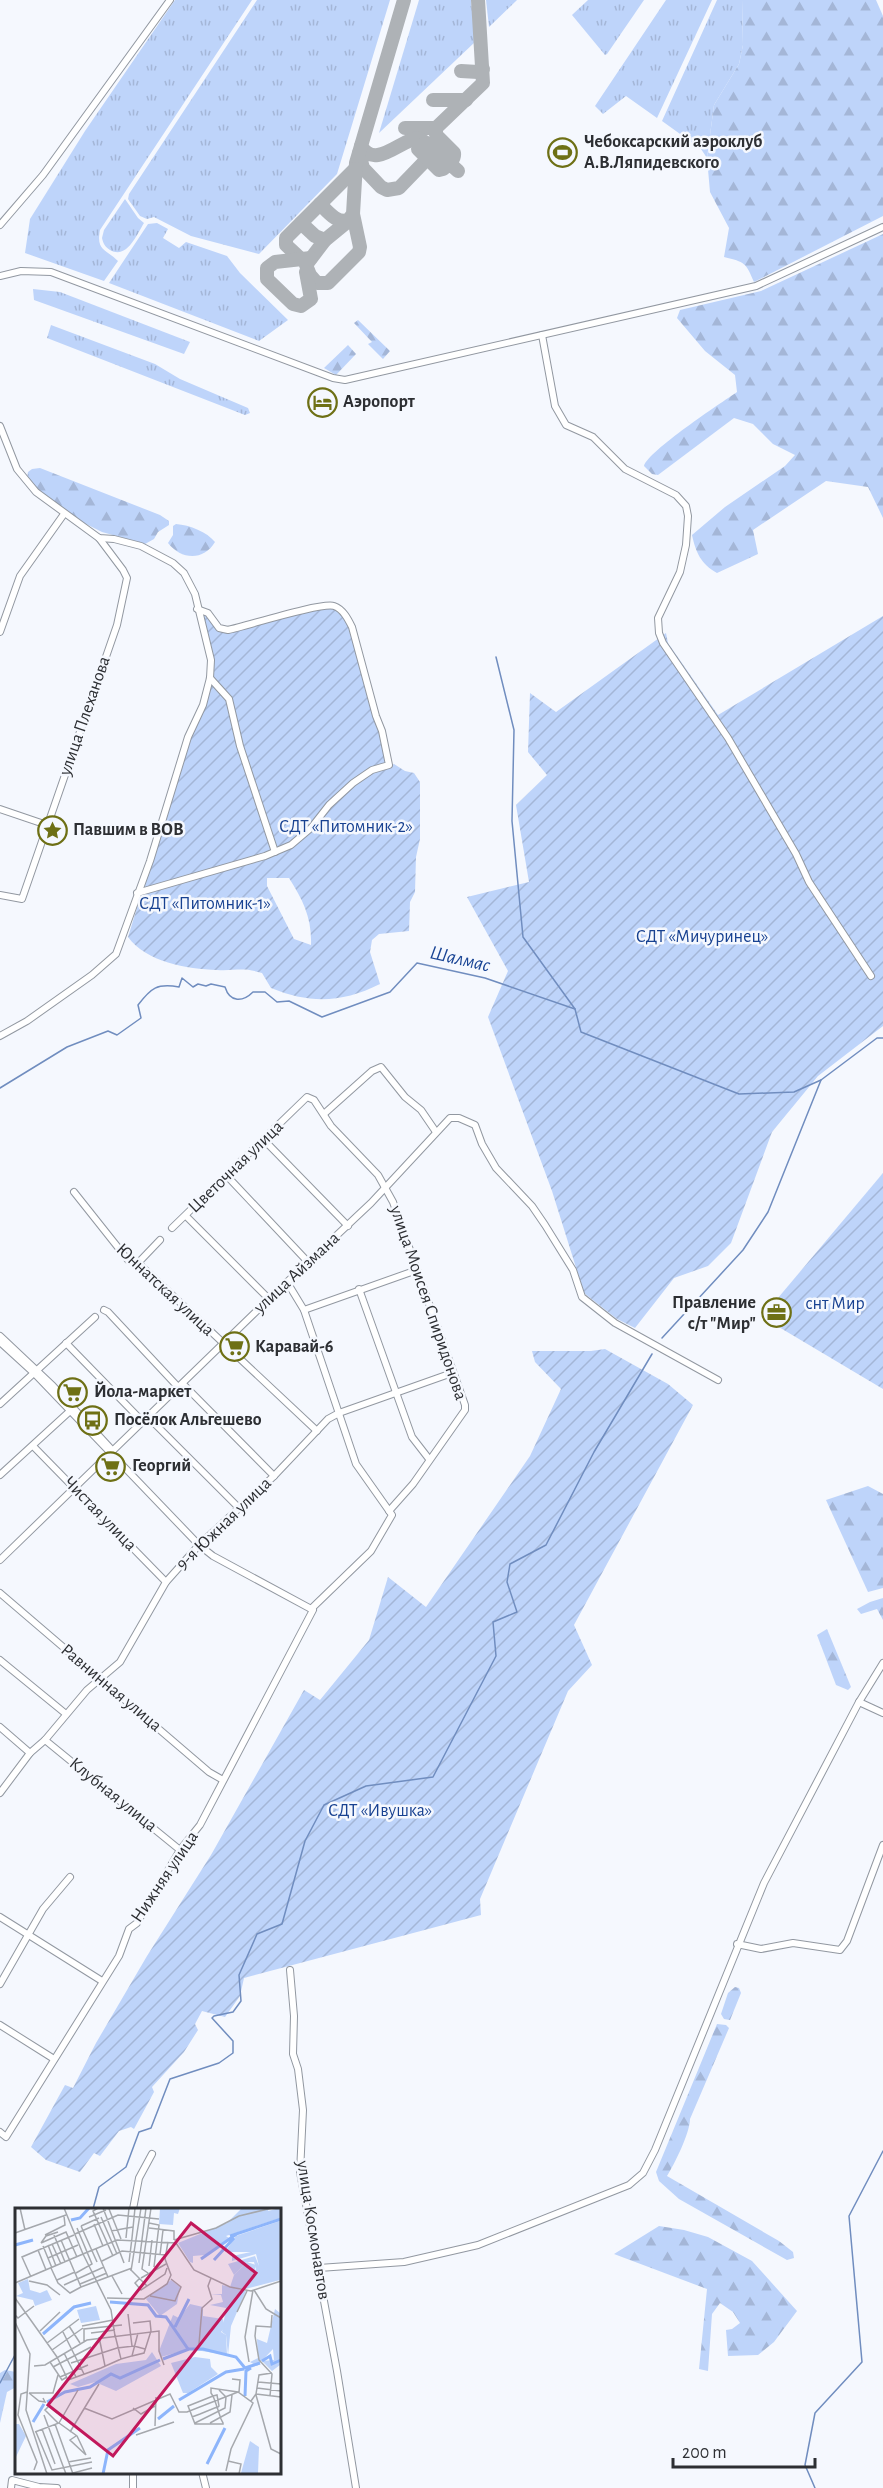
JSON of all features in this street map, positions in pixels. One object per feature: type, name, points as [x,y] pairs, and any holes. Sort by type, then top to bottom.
[{"type":"street","points":[[0,225],[43,175],[170,0]]},
{"type":"street","points":[[0,276],[35,270],[62,275],[340,380],[756,286],[883,227]]},
{"type":"street","points":[[542,335],[555,406],[566,424],[593,437],[625,469],[676,495],[686,506],[688,516],[686,545],[680,572],[658,618],[659,633],[663,643],[728,738],[796,854],[809,882],[871,976]]},
{"type":"street","points":[[0,426],[3,445],[25,481],[64,513],[99,538],[114,538],[141,546],[173,563],[189,579],[211,660],[210,678],[203,705],[188,738],[150,861],[117,954],[92,975],[27,1021],[0,1036]]},
{"type":"street","points":[[0,632],[4,610],[20,576],[64,513]]},
{"type":"street","name":"улица Плеханова","points":[[0,895],[22,899],[117,625],[126,574],[99,538]]},
{"type":"street","points":[[137,893],[275,852],[299,838],[329,805],[366,773],[389,765],[382,731],[348,618],[333,606],[314,607],[228,630],[219,628],[208,613],[198,609]]},
{"type":"street","points":[[210,678],[229,699],[240,746],[275,852]]},
{"type":"street","points":[[0,809],[47,825]]},
{"type":"street","points":[[325,1113],[372,1071],[381,1067],[405,1096],[421,1110],[436,1132],[450,1118],[469,1121],[475,1125],[482,1144],[496,1168],[532,1206],[573,1270],[582,1297],[615,1323],[718,1380]]},
{"type":"street","name":"улица Моисея Спиридонова","points":[[299,1104],[303,1099],[311,1097],[325,1113],[331,1126],[378,1175],[393,1202],[448,1354],[465,1410]]},
{"type":"street","name":"Цветочная улица","points":[[172,1228],[299,1104]]},
{"type":"street","name":"улица Айзмана","points":[[0,1560],[385,1190],[436,1132]]},
{"type":"street","points":[[264,1140],[348,1226]]},
{"type":"street","points":[[227,1176],[308,1262]]},
{"type":"street","name":"Юннатская улица","points":[[74,1192],[128,1260],[138,1263],[317,1431]]},
{"type":"street","points":[[186,1216],[269,1299]]},
{"type":"street","points":[[138,1263],[160,1240]]},
{"type":"street","points":[[304,1310],[417,1270]]},
{"type":"street","points":[[287,1282],[304,1310],[359,1471],[390,1513]]},
{"type":"street","points":[[359,1289],[412,1437],[429,1459]]},
{"type":"street","points":[[104,1310],[274,1476]]},
{"type":"street","points":[[0,1404],[95,1317]]},
{"type":"street","points":[[0,1336],[199,1545],[213,1556],[312,1609]]},
{"type":"street","points":[[0,1342],[35,1372],[69,1411],[112,1454]]},
{"type":"street","points":[[66,1343],[239,1508]]},
{"type":"street","name":"9-я Южная улица","points":[[0,1793],[30,1753],[45,1740],[100,1678],[120,1662],[166,1582],[199,1545],[274,1476],[328,1419],[452,1373]]},
{"type":"street","name":"Нижняя улица","points":[[3,2134],[77,2024],[119,1956],[129,1929],[137,1923],[180,1850],[200,1824],[312,1609],[371,1551],[390,1513],[465,1410]]},
{"type":"street","points":[[0,1476],[69,1411]]},
{"type":"street","name":"Чистая улица","points":[[33,1446],[166,1582]]},
{"type":"street","name":"Равнинная улица","points":[[0,1593],[208,1772],[223,1780]]},
{"type":"street","points":[[0,1660],[66,1714]]},
{"type":"street","points":[[319,2268],[404,2262],[478,2245],[601,2198],[637,2179],[655,2150],[737,1944],[764,1883],[859,1702],[883,1663]]},
{"type":"street","points":[[859,1702],[883,1713]]},
{"type":"street","points":[[0,1727],[30,1753]]},
{"type":"street","name":"Клубная улица","points":[[45,1740],[180,1850]]},
{"type":"street","points":[[737,1944],[761,1949],[793,1943],[840,1950],[847,1941],[883,1845]]},
{"type":"street","points":[[0,1984],[50,1899],[70,1877]]},
{"type":"street","points":[[0,1917],[102,1981]]},
{"type":"street","name":"улица Космонавтов","points":[[290,1970],[294,2016],[293,2054],[298,2069],[303,2110],[300,2172],[319,2268],[356,2488]]},
{"type":"street","points":[[0,2025],[54,2059]]},
{"type":"street","points":[[133,2208],[139,2178],[152,2154]]},
{"type":"street","points":[[202,2473],[206,2488]]},
{"type":"street","points":[[11,2488],[12,2480],[39,2487],[57,2488]]},
{"type":"green space","points":[[175,0],[252,0],[100,230],[101,246],[118,261],[104,281],[25,253],[30,219],[85,131]]},
{"type":"green space","points":[[257,0],[390,0],[337,174],[259,254],[191,236],[154,217],[147,219],[140,216],[128,199],[129,194]]},
{"type":"green space","points":[[419,0],[471,0],[475,42],[379,133]]},
{"type":"green space","points":[[486,0],[517,0],[489,27]]},
{"type":"green space","points":[[588,0],[644,0],[605,55],[572,15]]},
{"type":"green space","points":[[666,0],[712,0],[657,118],[626,96],[603,114],[595,106]]},
{"type":"green space","points":[[717,0],[742,0],[743,45],[739,64],[714,105],[707,158],[701,149],[662,121]]},
{"type":"green space","points":[[742,0],[876,0],[883,16],[883,216],[754,282],[744,264],[724,257],[729,228],[710,192],[707,158],[714,105],[739,64],[743,45]]},
{"type":"green space","points":[[125,199],[144,223],[131,244],[122,252],[116,252],[107,248],[102,238],[104,230]]},
{"type":"green space","points":[[157,223],[168,229],[163,238],[179,248],[186,242],[227,256],[240,273],[288,320],[259,341],[109,283],[148,224]]},
{"type":"green space","points":[[883,234],[883,518],[868,487],[826,481],[753,530],[758,554],[717,573],[700,557],[692,535],[725,507],[785,466],[795,455],[773,444],[753,424],[734,418],[658,475],[652,474],[644,466],[648,459],[671,439],[737,392],[735,375],[705,351],[677,318],[680,310],[761,291]]},
{"type":"green space","points":[[33,289],[60,292],[190,342],[184,354],[34,300]]},
{"type":"green space","points":[[358,320],[390,351],[383,359],[368,344],[372,342],[354,323]]},
{"type":"green space","points":[[51,325],[155,364],[180,379],[248,408],[250,413],[245,415],[47,338]]},
{"type":"green space","points":[[348,345],[356,354],[336,375],[324,368]]},
{"type":"green space","points":[[40,468],[160,515],[169,521],[169,525],[145,544],[102,532],[76,519],[29,483],[28,472]]},
{"type":"green space","points":[[176,524],[198,530],[215,542],[205,553],[199,555],[179,553],[168,543],[173,535],[173,526]]},
{"type":"green space","name":"СДТ «Питомник-2»","points":[[327,606],[339,610],[351,628],[389,766],[394,764],[405,771],[414,773],[420,782],[420,839],[416,857],[415,892],[410,902],[409,931],[379,934],[372,940],[370,952],[380,984],[366,990],[339,998],[299,997],[271,988],[262,973],[255,971],[180,966],[156,958],[145,953],[128,937],[190,737],[204,705],[210,679],[228,699],[239,747],[274,850],[276,849],[241,745],[229,698],[211,676],[212,660],[199,612],[207,614],[218,629],[228,631]],"holes":[[[267,878],[289,878],[306,910],[311,945],[294,939],[267,886]]]},
{"type":"green space","name":"СДТ «Мичуринец»","points":[[883,616],[883,1026],[818,1076],[772,1132],[731,1243],[708,1266],[674,1278],[635,1328],[617,1319],[584,1293],[552,1191],[488,1017],[508,971],[467,897],[529,882],[516,805],[547,775],[528,752],[530,693],[556,712],[666,633],[668,643],[718,715]]},
{"type":"green space","name":"снт Мир","points":[[883,1173],[883,1389],[762,1317]]},
{"type":"green space","name":"СДТ «Ивушка»","points":[[605,1349],[668,1384],[693,1405],[574,1625],[592,1665],[568,1691],[480,1899],[481,1915],[244,1978],[240,1996],[225,2017],[202,2011],[195,2024],[198,2030],[184,2052],[152,2087],[154,2092],[134,2129],[131,2127],[119,2131],[100,2156],[94,2153],[80,2172],[46,2160],[31,2147],[65,2085],[73,2088],[96,2043],[147,1956],[211,1855],[304,1690],[320,1700],[369,1640],[388,1577],[426,1607],[530,1456],[561,1389],[535,1362],[532,1351]]},
{"type":"green space","points":[[868,1486],[883,1494],[883,1588],[868,1592],[826,1500]]},
{"type":"green space","points":[[883,1598],[883,1620],[877,1609],[861,1614],[857,1609],[870,1602]]},
{"type":"green space","points":[[827,1629],[851,1687],[848,1690],[836,1685],[817,1635]]},
{"type":"green space","points":[[735,1987],[739,1988],[741,1993],[730,2020],[724,2019],[721,2014],[728,1993]]},
{"type":"green space","points":[[717,2024],[726,2025],[729,2028],[690,2119],[681,2149],[667,2176],[779,2241],[793,2252],[794,2258],[787,2260],[679,2199],[659,2181],[656,2172]]},
{"type":"green space","points":[[659,2226],[708,2237],[752,2261],[797,2311],[774,2342],[758,2355],[728,2356],[726,2330],[740,2323],[733,2312],[720,2303],[712,2314],[708,2371],[699,2369],[707,2289],[614,2254]]},
{"type":"green space","points":[[5,2370],[15,2372],[15,2388],[7,2392],[0,2423],[0,2373]]},
{"type":"waterway","points":[[496,657],[514,730],[512,821],[523,937],[575,1009]]},
{"type":"waterway","name":"Шалмас","points":[[0,1088],[67,1047],[108,1031],[117,1035],[141,1018],[138,1005],[147,994],[160,986],[179,987],[182,978],[193,987],[198,984],[225,987],[230,996],[237,999],[245,998],[253,992],[265,992],[277,1002],[289,1001],[322,1017],[390,992],[417,963],[485,978],[575,1009],[581,1032],[739,1094],[794,1092],[821,1080]]},
{"type":"waterway","points":[[662,1338],[743,1250],[768,1212],[821,1080],[877,1038],[883,1038]]},
{"type":"waterway","points":[[93,2208],[99,2187],[126,2167],[139,2132],[151,2128],[170,2079],[219,2063],[233,2053],[233,2041],[212,2018],[233,2012],[241,2001],[239,1975],[257,1934],[282,1924],[305,1841],[324,1805],[366,1786],[433,1777],[496,1656],[493,1622],[517,1612],[507,1582],[510,1564],[546,1545],[594,1452],[652,1354]]},
{"type":"waterway","points":[[815,2488],[805,2465],[815,2413],[862,2362],[849,2216],[883,2151]]},
{"type":"waterway","points":[[0,2383],[15,2355]]},
{"type":"taxiway","points":[[353,214],[359,252],[328,283],[317,283],[310,275],[306,265],[325,240],[353,214],[356,163],[404,0]]},
{"type":"taxiway","points":[[458,171],[428,144],[418,149],[439,170],[447,166],[449,164],[451,162],[453,158],[454,153],[436,135],[436,128],[483,83],[478,0]]},
{"type":"taxiway","points":[[461,71],[478,72],[483,69]]},
{"type":"taxiway","points":[[433,100],[466,100]]},
{"type":"taxiway","points":[[405,128],[436,128]]},
{"type":"taxiway","points":[[359,153],[363,168],[381,187],[387,190],[399,188],[430,154],[428,144],[418,138],[380,155],[367,153],[361,146]]},
{"type":"taxiway","points":[[301,259],[286,245],[286,238],[355,169]]},
{"type":"taxiway","points":[[320,204],[337,219],[349,220]]},
{"type":"taxiway","points":[[301,223],[315,236],[325,240]]},
{"type":"taxiway","points":[[306,272],[311,299],[301,306],[293,304],[267,279],[267,268],[275,262],[311,258]]},
{"type":"place","name":"Чебоксарский аэроклуб А.В.Ляпидевского","points":[[563,152]]},
{"type":"place","name":"Аэропорт","points":[[322,402]]},
{"type":"place","name":"Павшим в ВОВ","points":[[52,830]]},
{"type":"place","name":"Правление с/т \"Мир\"","points":[[777,1313]]},
{"type":"place","name":"Каравай-6","points":[[234,1347]]},
{"type":"place","name":"Йола-маркет","points":[[73,1392]]},
{"type":"place","name":"Посёлок Альгешево","points":[[93,1420]]},
{"type":"place","name":"Георгий","points":[[111,1466]]},
{"type":"park label","name":"СДТ «Питомник-1»","points":[[205,904]]}]
